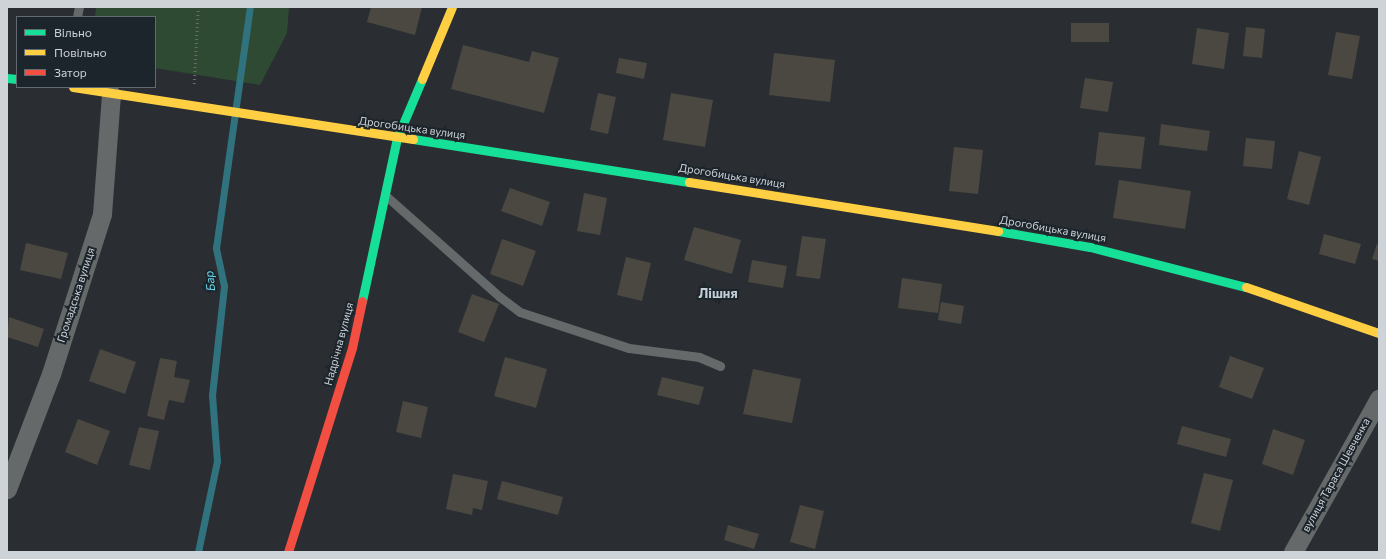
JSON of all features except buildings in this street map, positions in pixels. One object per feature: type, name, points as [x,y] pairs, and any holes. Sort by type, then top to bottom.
[{"type":"main road","name":"Надрічна вулиця","points":[[288,552],[352,348],[397,138],[452,7]]},
{"type":"main road","name":"Дрогобицька вулиця","points":[[78,88],[110,94],[192,104],[309,125],[890,213],[1090,246],[1256,290],[1379,332]]},
{"type":"street","name":"Громадська вулиця","points":[[7,489],[51,374],[102,214],[110,94]]},
{"type":"street","name":"вулиця Тараса Шевченка","points":[[1294,552],[1379,399]]},
{"type":"lane","points":[[385,195],[500,297],[520,312],[629,348],[699,357],[720,366]]},
{"type":"path","points":[[192,104],[198,7]]},
{"type":"green space","points":[[96,7],[289,7],[287,33],[260,85],[156,68],[156,16],[95,16]]},
{"type":"waterway","name":"Бар","points":[[198,552],[217,461],[212,395],[224,286],[216,248],[250,7]]},
{"type":"traffic: fast","points":[[7,78],[16,79]]},
{"type":"traffic: fast","points":[[362,301],[397,138],[422,79]]},
{"type":"traffic: fast","points":[[413,139],[689,182]]},
{"type":"traffic: fast","points":[[998,231],[1090,247],[1246,287]]},
{"type":"traffic: slow","points":[[422,79],[452,7]]},
{"type":"traffic: slow","points":[[80,88],[413,139]]},
{"type":"traffic: slow","points":[[689,182],[998,231]]},
{"type":"traffic: slow","points":[[1246,287],[1379,333]]},
{"type":"traffic: jam","points":[[288,552],[352,348],[362,301]]},
{"type":"district","name":"Лішня","points":[[718,293]]}]
